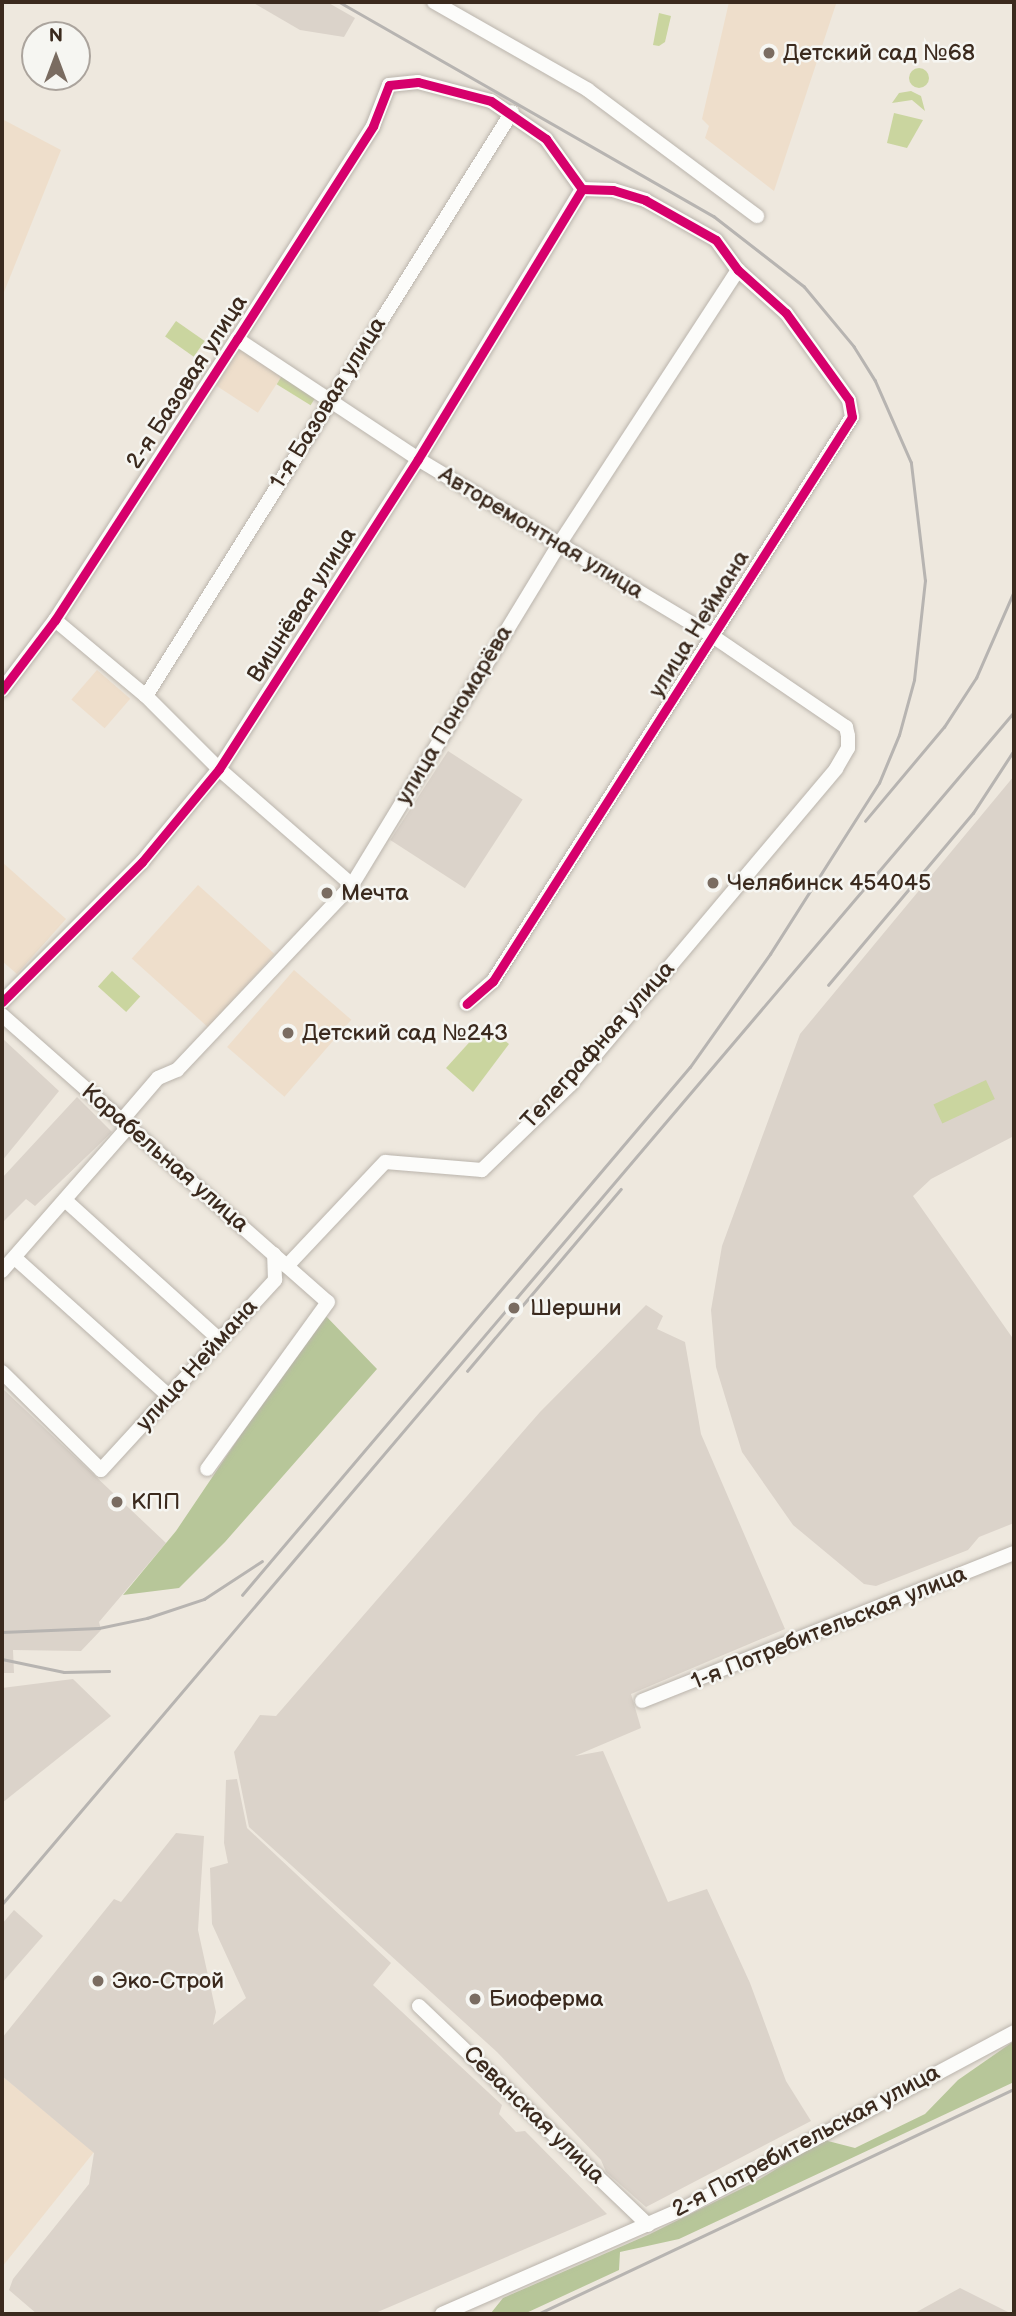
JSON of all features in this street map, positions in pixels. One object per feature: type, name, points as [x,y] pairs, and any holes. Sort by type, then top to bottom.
[{"type":"street","points":[[433,2],[588,90],[757,216]]},
{"type":"street","name":"2-я Базовая улица","points":[[2,690],[55,620],[237,339],[373,126],[389,85],[418,82],[491,101],[512,112]]},
{"type":"street","points":[[512,112],[546,139],[582,189],[613,190],[680,217],[716,240],[738,270]]},
{"type":"street","name":"1-я Базовая улица","points":[[146,696],[512,112]]},
{"type":"street","name":"Вишнёвая улица","points":[[2,1002],[142,862],[219,769],[418,459],[582,189]]},
{"type":"street","name":"улица Пономарёва","points":[[2,1271],[65,1200],[158,1078],[177,1070],[352,885],[560,543],[738,270]]},
{"type":"street","name":"улица Неймана","points":[[467,1004],[493,981],[714,637],[853,409],[786,313],[738,270]]},
{"type":"street","name":"Авторемонтная улица","points":[[237,339],[418,459],[714,637],[846,727]]},
{"type":"street","points":[[55,620],[146,696],[219,769],[352,885]]},
{"type":"street","name":"Телеграфная улица","points":[[288,1266],[385,1162],[482,1170],[571,1084],[836,769],[848,748],[846,727]]},
{"type":"street","name":"Корабельная улица","points":[[2,1016],[328,1302],[207,1469]]},
{"type":"street","points":[[65,1200],[220,1340]]},
{"type":"street","name":"улица Неймана","points":[[2,1372],[101,1470],[275,1280],[274,1254]]},
{"type":"street","points":[[15,1258],[169,1396]]},
{"type":"street","name":"1-я Потребительская улица","points":[[642,1701],[1014,1552]]},
{"type":"street","name":"Севанская улица","points":[[419,2006],[648,2225]]},
{"type":"street","name":"2-я Потребительская улица","points":[[442,2314],[648,2225],[755,2173],[901,2089],[1014,2032]]},
{"type":"shaded area","points":[[252,2],[327,2],[355,18],[344,37],[300,30]]},
{"type":"shaded area","name":"Детский сад №68","points":[[729,2],[836,4],[774,191],[705,138],[709,126],[702,119]]},
{"type":"shaded area","points":[[2,119],[61,150],[2,297]]},
{"type":"shaded area","points":[[241,347],[283,374],[258,413],[216,386]]},
{"type":"shaded area","points":[[97,670],[130,699],[105,728],[71,699]]},
{"type":"shaded area","points":[[448,751],[523,799],[465,888],[390,840]]},
{"type":"shaded area","points":[[1014,776],[1014,1136],[931,1179],[913,1196],[1014,1340],[1014,1523],[979,1537],[968,1550],[876,1586],[864,1584],[793,1525],[742,1452],[716,1367],[711,1310],[722,1246],[800,1034]]},
{"type":"shaded area","points":[[2,862],[66,919],[17,974],[2,961]]},
{"type":"shaded area","points":[[198,885],[275,954],[208,1027],[132,959]]},
{"type":"shaded area","name":"Детский сад №243","points":[[294,970],[351,1020],[284,1097],[227,1047]]},
{"type":"shaded area","points":[[2,1038],[59,1091],[2,1161]]},
{"type":"shaded area","points":[[77,1097],[112,1132],[35,1206],[26,1199],[2,1223],[2,1178]]},
{"type":"shaded area","points":[[646,1305],[663,1316],[657,1329],[685,1342],[701,1434],[785,1629],[631,1694],[641,1728],[575,1756],[603,1751],[668,1902],[707,1889],[750,1983],[786,2081],[811,2121],[646,2207],[606,2172],[601,2160],[497,2052],[249,1827],[234,1752],[260,1715],[276,1716],[540,1412]]},
{"type":"shaded area","points":[[2,1388],[166,1543],[99,1622],[101,1630],[81,1651],[13,1650],[14,1673],[2,1673]]},
{"type":"shaded area","points":[[73,1679],[111,1716],[2,1803],[2,1688]]},
{"type":"shaded area","points":[[237,1779],[247,1828],[391,1963],[373,1985],[502,2105],[499,2114],[516,2132],[525,2131],[607,2214],[373,2314],[37,2314],[9,2290],[13,2279],[89,2184],[94,2153],[2,2076],[2,2038],[114,1899],[121,1902],[176,1833],[204,1836],[198,1930],[216,2012],[213,2025],[246,1998],[212,1924],[210,1868],[228,1863],[224,1843],[226,1780]]},
{"type":"shaded area","points":[[14,1910],[43,1936],[2,1983],[2,1924]]},
{"type":"shaded area","points":[[2,2076],[94,2152],[2,2267]]},
{"type":"shaded area","points":[[960,2288],[1012,2314],[913,2314]]},
{"type":"green space","points":[[659,13],[671,16],[665,42],[659,46],[653,45]]},
{"type":"green space","points":[[919,68],[926,71],[929,78],[926,85],[919,88],[912,85],[909,78],[912,71]]},
{"type":"green space","points":[[911,91],[921,96],[925,111],[912,100],[892,103],[899,93]]},
{"type":"green space","points":[[894,113],[923,120],[907,148],[887,143]]},
{"type":"green space","points":[[176,321],[205,341],[194,357],[165,337]]},
{"type":"green space","points":[[283,374],[317,395],[311,405],[277,384]]},
{"type":"green space","points":[[112,971],[140,996],[126,1012],[98,987]]},
{"type":"green space","points":[[485,1025],[509,1044],[473,1092],[446,1068]]},
{"type":"green space","points":[[986,1080],[995,1099],[942,1124],[933,1105]]},
{"type":"green space","points":[[323,1313],[377,1369],[225,1542],[179,1588],[123,1595],[176,1531]]},
{"type":"green space","points":[[1014,2041],[1014,2082],[679,2239],[620,2252],[619,2270],[524,2314],[472,2314],[491,2313],[503,2298],[650,2234],[755,2182],[824,2140],[855,2148],[925,2114],[958,2080]]},
{"type":"railway","points":[[242,1595],[690,1067],[770,954],[879,783],[899,735],[914,680],[925,581],[911,463],[875,381],[854,347],[804,287],[714,217],[339,2]]},
{"type":"railway","points":[[865,821],[944,727],[976,678],[1014,591]]},
{"type":"railway","points":[[2,1904],[1014,712]]},
{"type":"railway","points":[[828,985],[973,813],[1014,750]]},
{"type":"railway","points":[[467,1371],[621,1189]]},
{"type":"railway","points":[[2,1632],[99,1628],[147,1618],[204,1599],[262,1561]]},
{"type":"railway","points":[[2,1659],[64,1672],[109,1671]]},
{"type":"railway","points":[[538,2314],[1014,2089]]},
{"type":"cycle path","points":[[2,690],[55,620],[237,339],[373,126],[389,85],[418,82],[491,101],[546,139],[582,189],[613,190],[645,200],[716,240],[738,270],[786,313],[849,400],[852,417],[493,981],[467,1004]]},
{"type":"cycle path","points":[[2,1002],[142,862],[219,769],[418,459],[582,189]]},
{"type":"place","name":"Детский сад №68","points":[[769,53]]},
{"type":"place","name":"Челябинск 454045","points":[[713,883]]},
{"type":"place","name":"Мечта","points":[[327,893]]},
{"type":"place","name":"Детский сад №243","points":[[288,1033]]},
{"type":"place","name":"Шершни","points":[[514,1308]]},
{"type":"place","name":"КПП","points":[[117,1502]]},
{"type":"place","name":"Эко-Строй","points":[[98,1981]]},
{"type":"place","name":"Биоферма","points":[[475,1999]]}]
